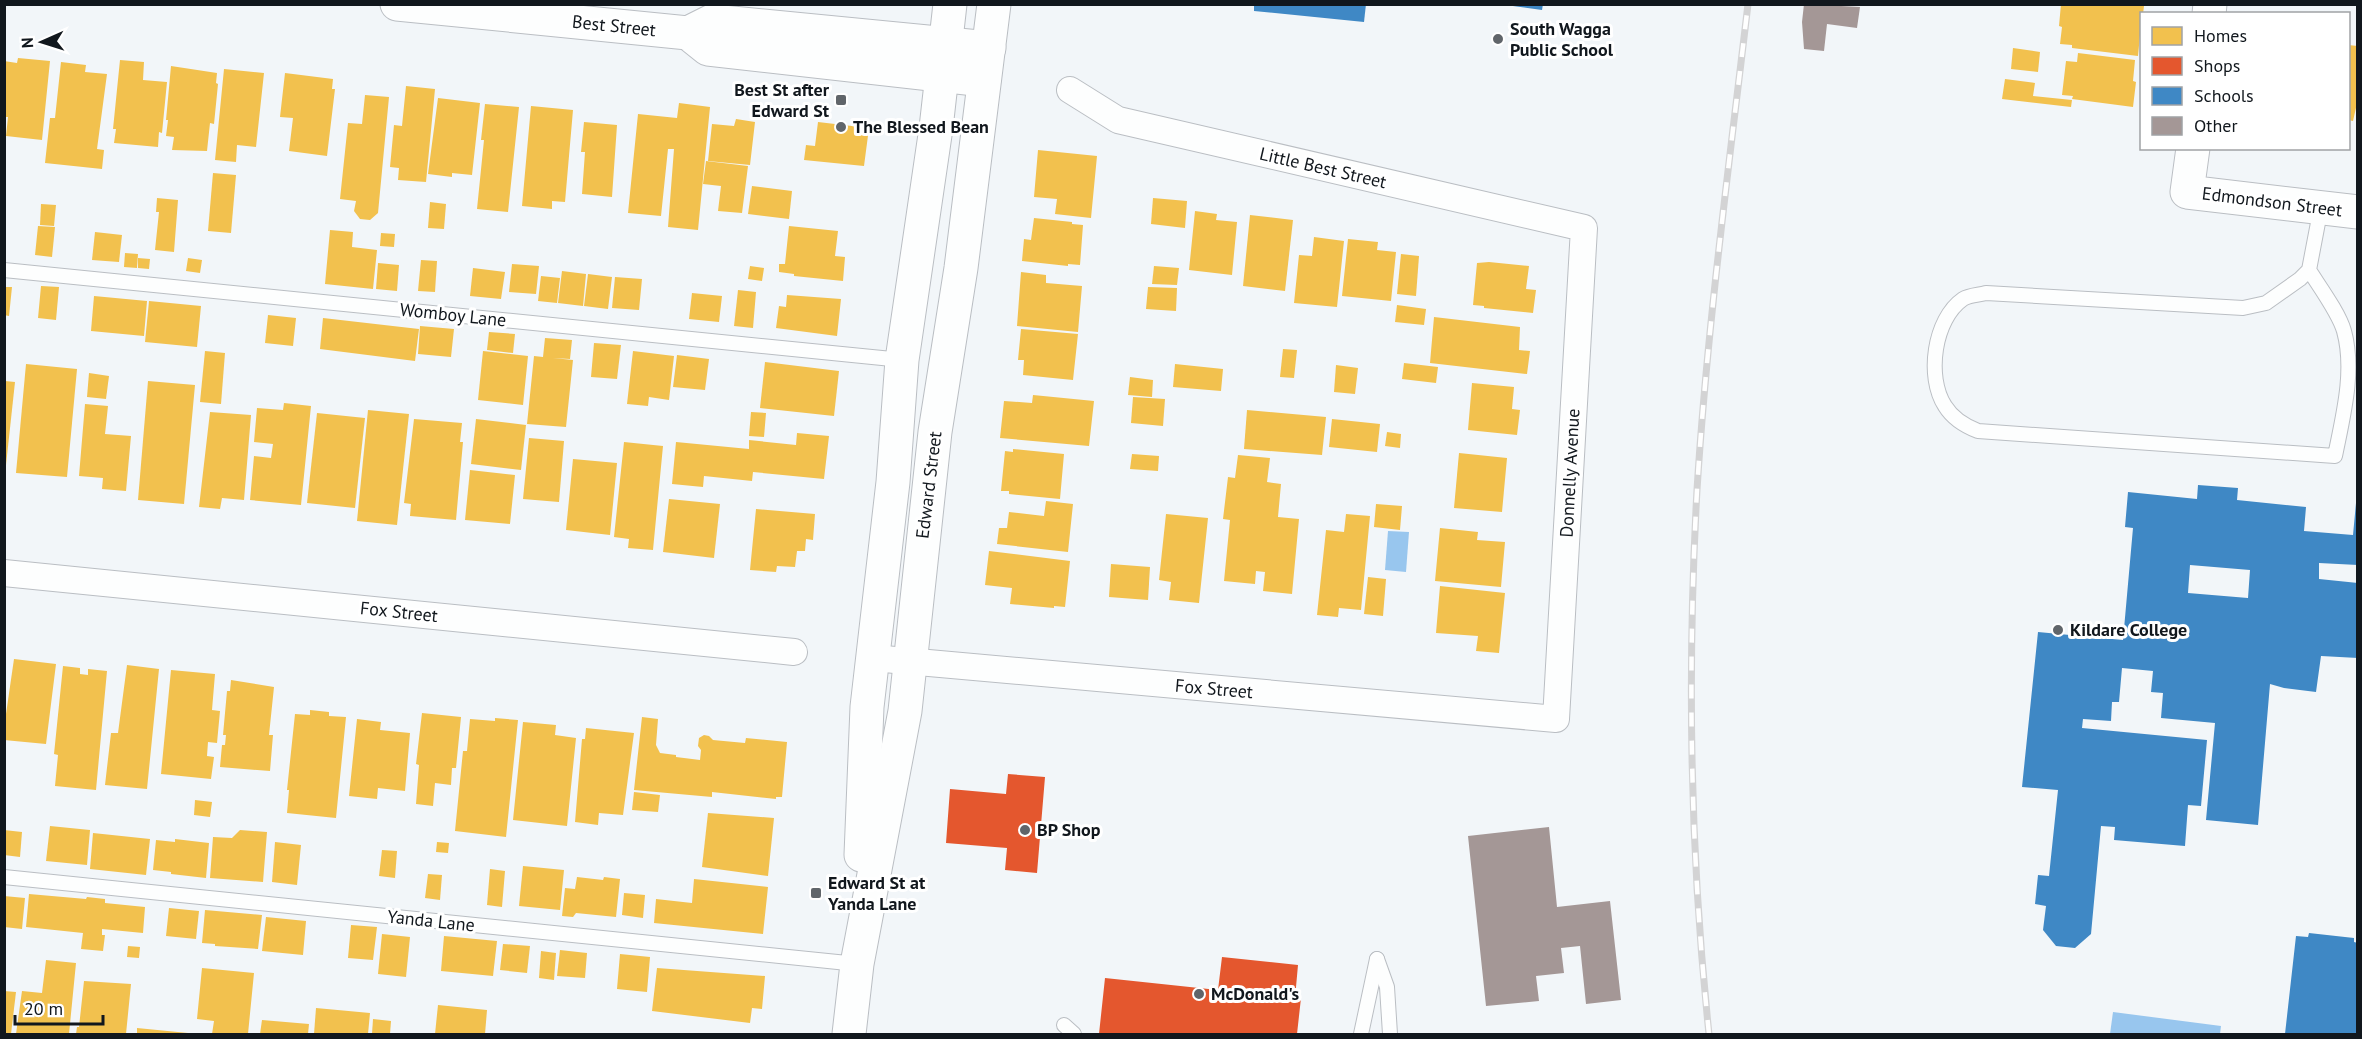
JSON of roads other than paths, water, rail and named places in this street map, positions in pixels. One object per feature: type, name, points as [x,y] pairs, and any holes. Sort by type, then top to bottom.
[{"type":"main road","name":"Best Street","points":[[397,4],[688,33],[708,49],[943,60]]},
{"type":"main road","name":"Edward Street","points":[[857,964],[866,719],[893,482],[902,360],[936,128],[950,4]]},
{"type":"main road","name":"Edward Street","points":[[849,1035],[857,964],[905,711],[935,432],[962,268],[994,4]]},
{"type":"main road","points":[[943,60],[988,48]]},
{"type":"main road","points":[[943,60],[984,80]]},
{"type":"main road","name":"Edmondson Street","points":[[2193,150],[2187,192],[2358,212]]},
{"type":"street","name":"Little Best Street","points":[[1070,90],[1118,120],[1584,228]]},
{"type":"street","name":"Donnelly Avenue","points":[[1556,719],[1584,228]]},
{"type":"street","name":"Fox Street","points":[[4,573],[794,652]]},
{"type":"street","name":"Fox Street","points":[[873,658],[1556,719]]},
{"type":"lane","points":[[2310,270],[2343,330],[2348,358],[2346,400],[2335,456],[1978,431],[1964,426],[1957,420],[1945,406],[1939,392],[1934,365],[1941,328],[1951,310],[1965,298],[1986,293],[2243,308],[2266,303],[2310,270],[2321,207]]},
{"type":"lane","name":"Womboy Lane","points":[[4,270],[902,360]]},
{"type":"lane","name":"Yanda Lane","points":[[4,877],[857,964]]},
{"type":"lane","points":[[1361,1035],[1377,959],[1387,987],[1390,1035]]},
{"type":"water","points":[[1388,531],[1409,532],[1406,572],[1385,570]]},
{"type":"water","points":[[2113,1012],[2221,1026],[2220,1034],[2110,1034]]},
{"type":"railway","points":[[1709,1034],[1694,830],[1691,694],[1694,558],[1701,429],[1719,247],[1748,4]]},
{"type":"place","name":"South Wagga Public School","points":[[1498,39]]},
{"type":"place","name":"Best St after Edward St","points":[[841,100]]},
{"type":"place","name":"The Blessed Bean","points":[[841,127]]},
{"type":"place","name":"Kildare College","points":[[2058,630]]},
{"type":"place","name":"BP Shop","points":[[1025,830]]},
{"type":"place","name":"Edward St at Yanda Lane","points":[[816,893]]},
{"type":"place","name":"McDonald's","points":[[1199,994]]}]
